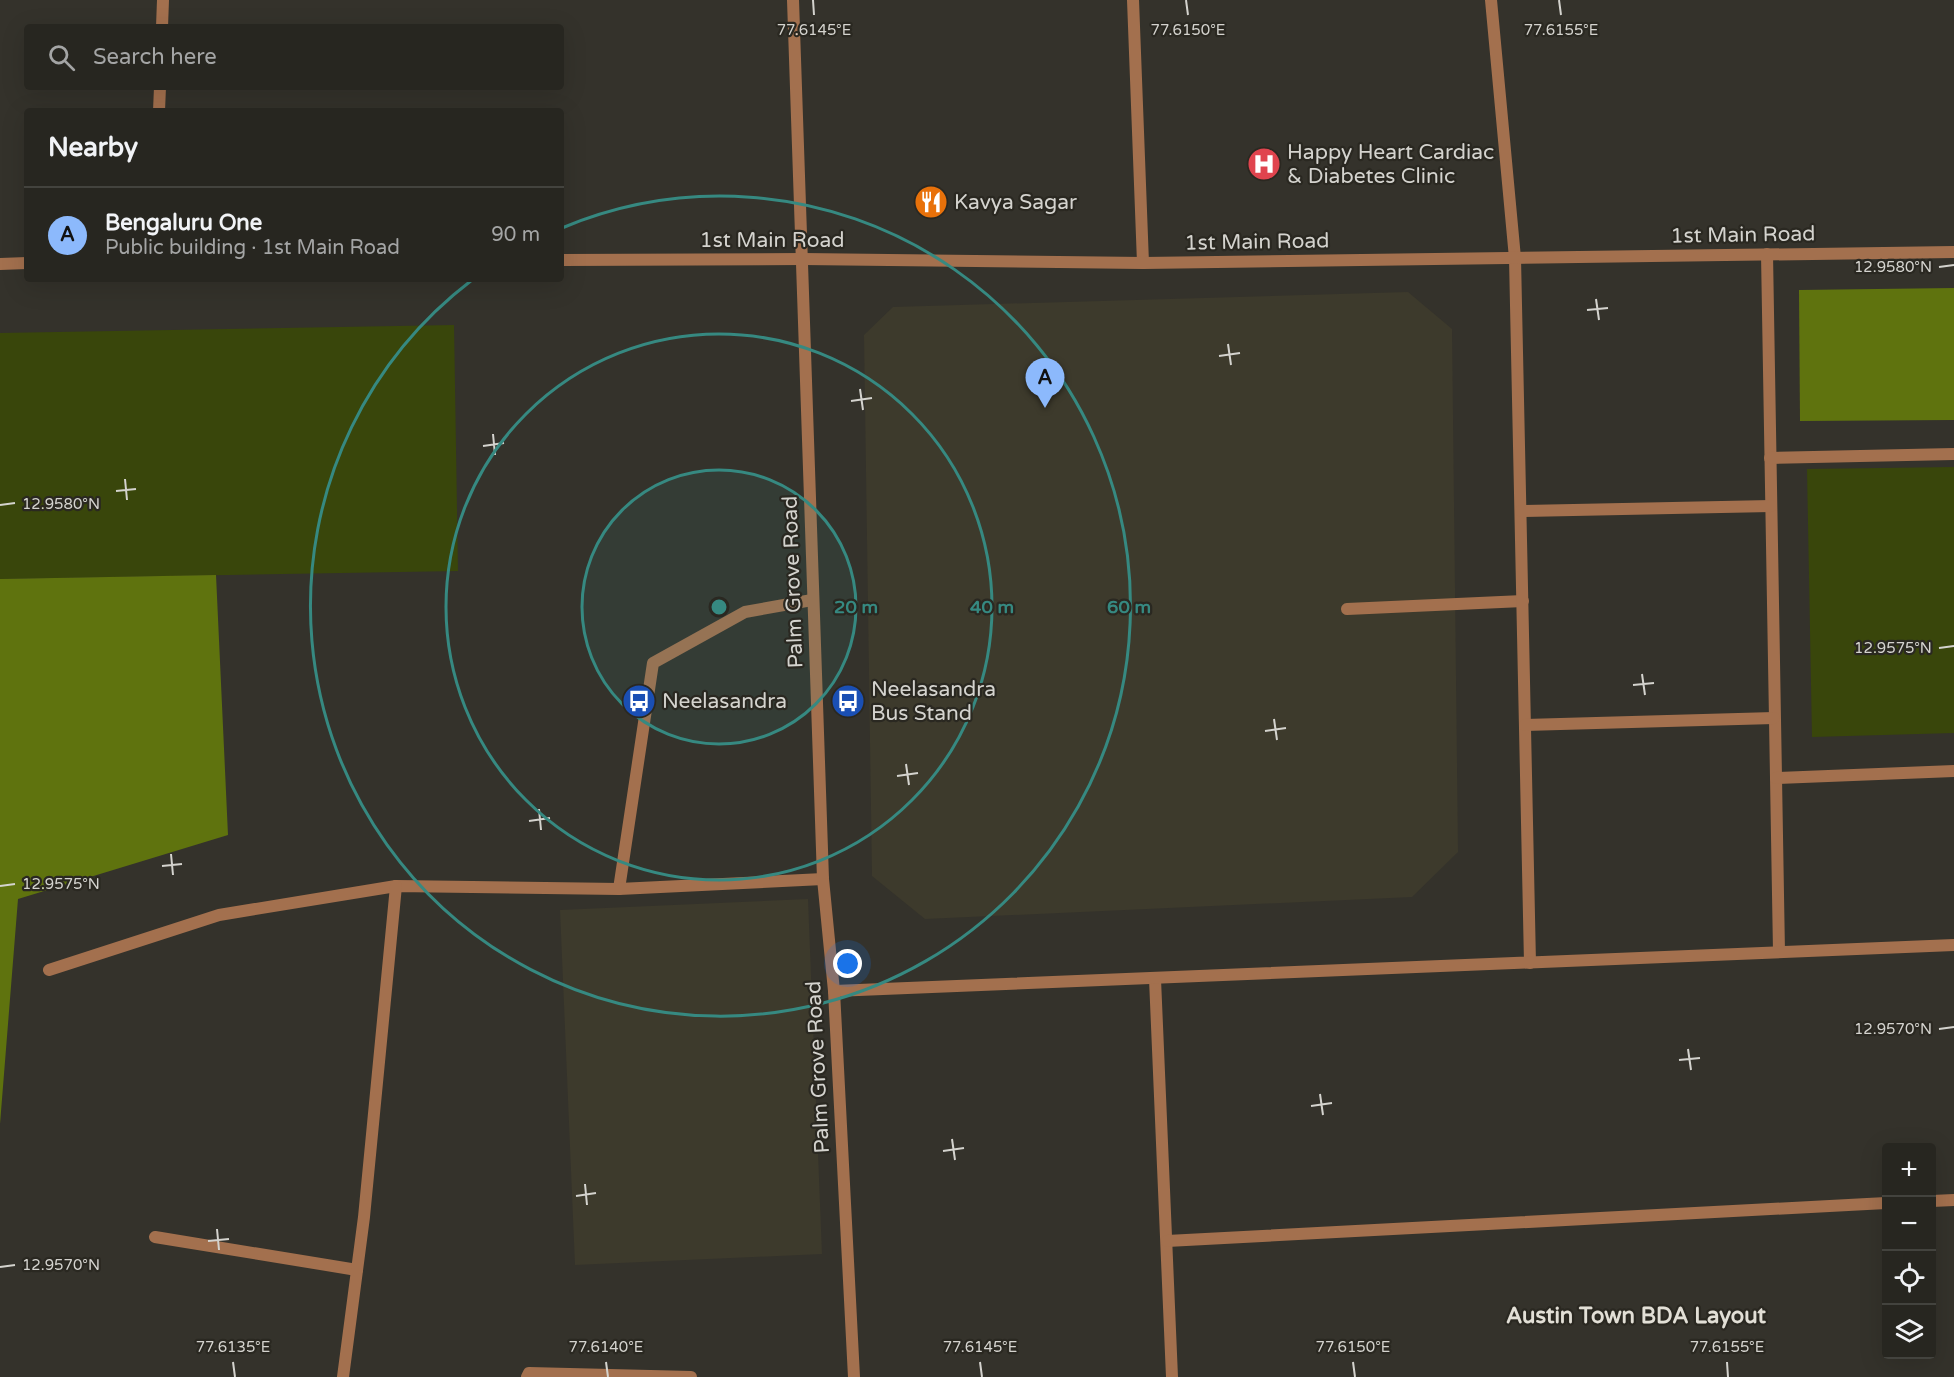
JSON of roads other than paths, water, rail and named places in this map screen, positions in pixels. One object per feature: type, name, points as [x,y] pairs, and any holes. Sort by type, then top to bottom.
[{"type":"street","points":[[162,24],[163,0]]},
{"type":"street","name":"Palm Grove Road","points":[[793,0],[823,879],[834,991],[854,1377]]},
{"type":"street","points":[[1133,0],[1143,263]]},
{"type":"street","points":[[1491,0],[1515,258],[1530,963]]},
{"type":"street","points":[[159,108],[160,90]]},
{"type":"street","name":"1st Main Road","points":[[564,260],[803,259],[1143,263],[1954,252]]},
{"type":"street","points":[[1767,254],[1779,952]]},
{"type":"street","points":[[0,264],[24,263]]},
{"type":"street","points":[[1770,458],[1954,454]]},
{"type":"street","points":[[1521,511],[1772,506]]},
{"type":"street","points":[[619,889],[653,663],[745,612],[812,600]]},
{"type":"street","points":[[1347,609],[1523,601]]},
{"type":"street","points":[[1525,725],[1774,718]]},
{"type":"street","points":[[1776,778],[1954,771]]},
{"type":"street","points":[[49,970],[219,915],[396,886],[619,889],[823,879]]},
{"type":"street","points":[[343,1377],[357,1270],[396,886]]},
{"type":"street","points":[[834,991],[1155,980],[1954,945]]},
{"type":"street","points":[[1155,980],[1172,1377]]},
{"type":"street","points":[[1936,1201],[1954,1200]]},
{"type":"street","points":[[1167,1241],[1882,1203]]},
{"type":"street","points":[[155,1237],[357,1270]]},
{"type":"street","points":[[527,1377],[529,1373],[691,1377]]},
{"type":"place","name":"Happy Heart Cardiac & Diabetes Clinic","points":[[1264,164]]},
{"type":"place","name":"Kavya Sagar","points":[[931,202]]},
{"type":"place","name":"Bengaluru One","points":[[1045,408]]},
{"type":"place","name":"Neelasandra","points":[[639,701]]},
{"type":"place","name":"Neelasandra Bus Stand","points":[[848,701]]},
{"type":"district","name":"Austin Town BDA Layout","points":[[1636,1316]]}]
